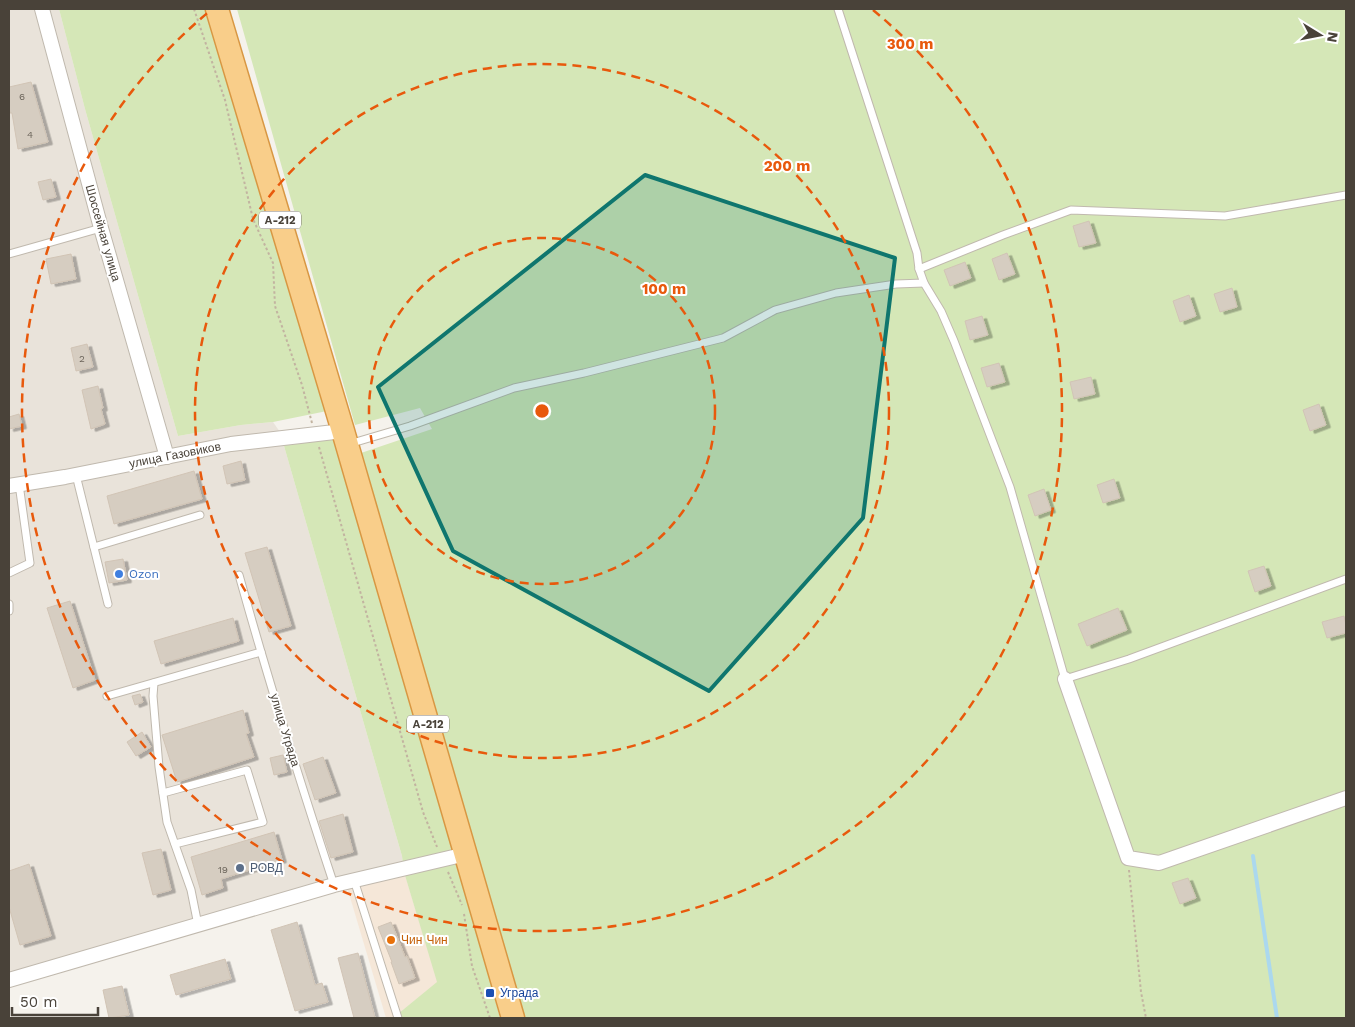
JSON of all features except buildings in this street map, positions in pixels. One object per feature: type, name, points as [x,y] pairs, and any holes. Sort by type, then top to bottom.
[{"type":"highway","name":"А-212","points":[[217,9],[345,438],[513,1018]]},
{"type":"street","name":"Шоссейная улица","points":[[42,9],[101,228],[167,456]]},
{"type":"street","name":"улица Газовиков","points":[[14,485],[76,475],[231,444],[316,434],[345,438]]},
{"type":"street","points":[[1065,678],[1128,858],[1159,864],[1346,798]]},
{"type":"street","points":[[9,980],[334,885],[466,854]]},
{"type":"lane","points":[[838,9],[917,253],[919,269],[954,340],[1010,487],[1065,678],[1128,659],[1346,579]]},
{"type":"lane","points":[[919,269],[1070,210],[1225,216],[1346,195]]},
{"type":"lane","points":[[9,254],[101,228]]},
{"type":"lane","points":[[345,438],[410,426],[514,388],[584,373],[723,338],[775,310],[836,293],[924,282]]},
{"type":"lane","points":[[76,475],[108,604]]},
{"type":"lane","points":[[9,573],[30,563],[14,485]]},
{"type":"lane","points":[[94,546],[200,515]]},
{"type":"lane","name":"улица Уграда","points":[[239,575],[261,652],[334,885]]},
{"type":"lane","points":[[9,604],[9,611]]},
{"type":"lane","points":[[107,696],[261,652]]},
{"type":"lane","points":[[154,683],[153,696],[159,767],[167,822],[191,890],[198,925]]},
{"type":"lane","points":[[163,793],[247,770],[263,822],[175,844]]},
{"type":"lane","points":[[354,880],[398,1018]]},
{"type":"path","points":[[194,9],[225,100],[253,219],[273,263],[275,306],[302,385],[423,812],[463,909],[472,966],[490,1018]]},
{"type":"path","points":[[1128,858],[1141,992],[1146,1018]]},
{"type":"highlighted area","points":[[645,175],[895,258],[863,518],[709,691],[453,551],[378,387]]},
{"type":"shaded area","points":[[9,9],[59,9],[85,109],[178,436],[241,425],[273,422],[280,432],[402,856],[404,872],[9,986]]},
{"type":"shaded area","points":[[404,872],[438,982],[393,1018],[386,1018],[347,887]]},
{"type":"green space","points":[[59,9],[211,9],[327,411],[273,422],[241,425],[178,436],[85,109]]},
{"type":"green space","points":[[237,9],[1346,9],[1346,1018],[522,1018],[361,453],[432,429],[420,408],[355,425]]},
{"type":"green space","points":[[334,431],[452,839],[500,1018],[393,1018],[437,982],[404,872],[402,856],[280,432]]},
{"type":"waterway","points":[[1253,856],[1277,1018]]},
{"type":"place","name":"Ozon","points":[[119,574]]},
{"type":"place","name":"РОВД","points":[[240,868]]},
{"type":"place","name":"Чин Чин","points":[[391,940]]},
{"type":"place","name":"Уграда","points":[[490,993]]}]
